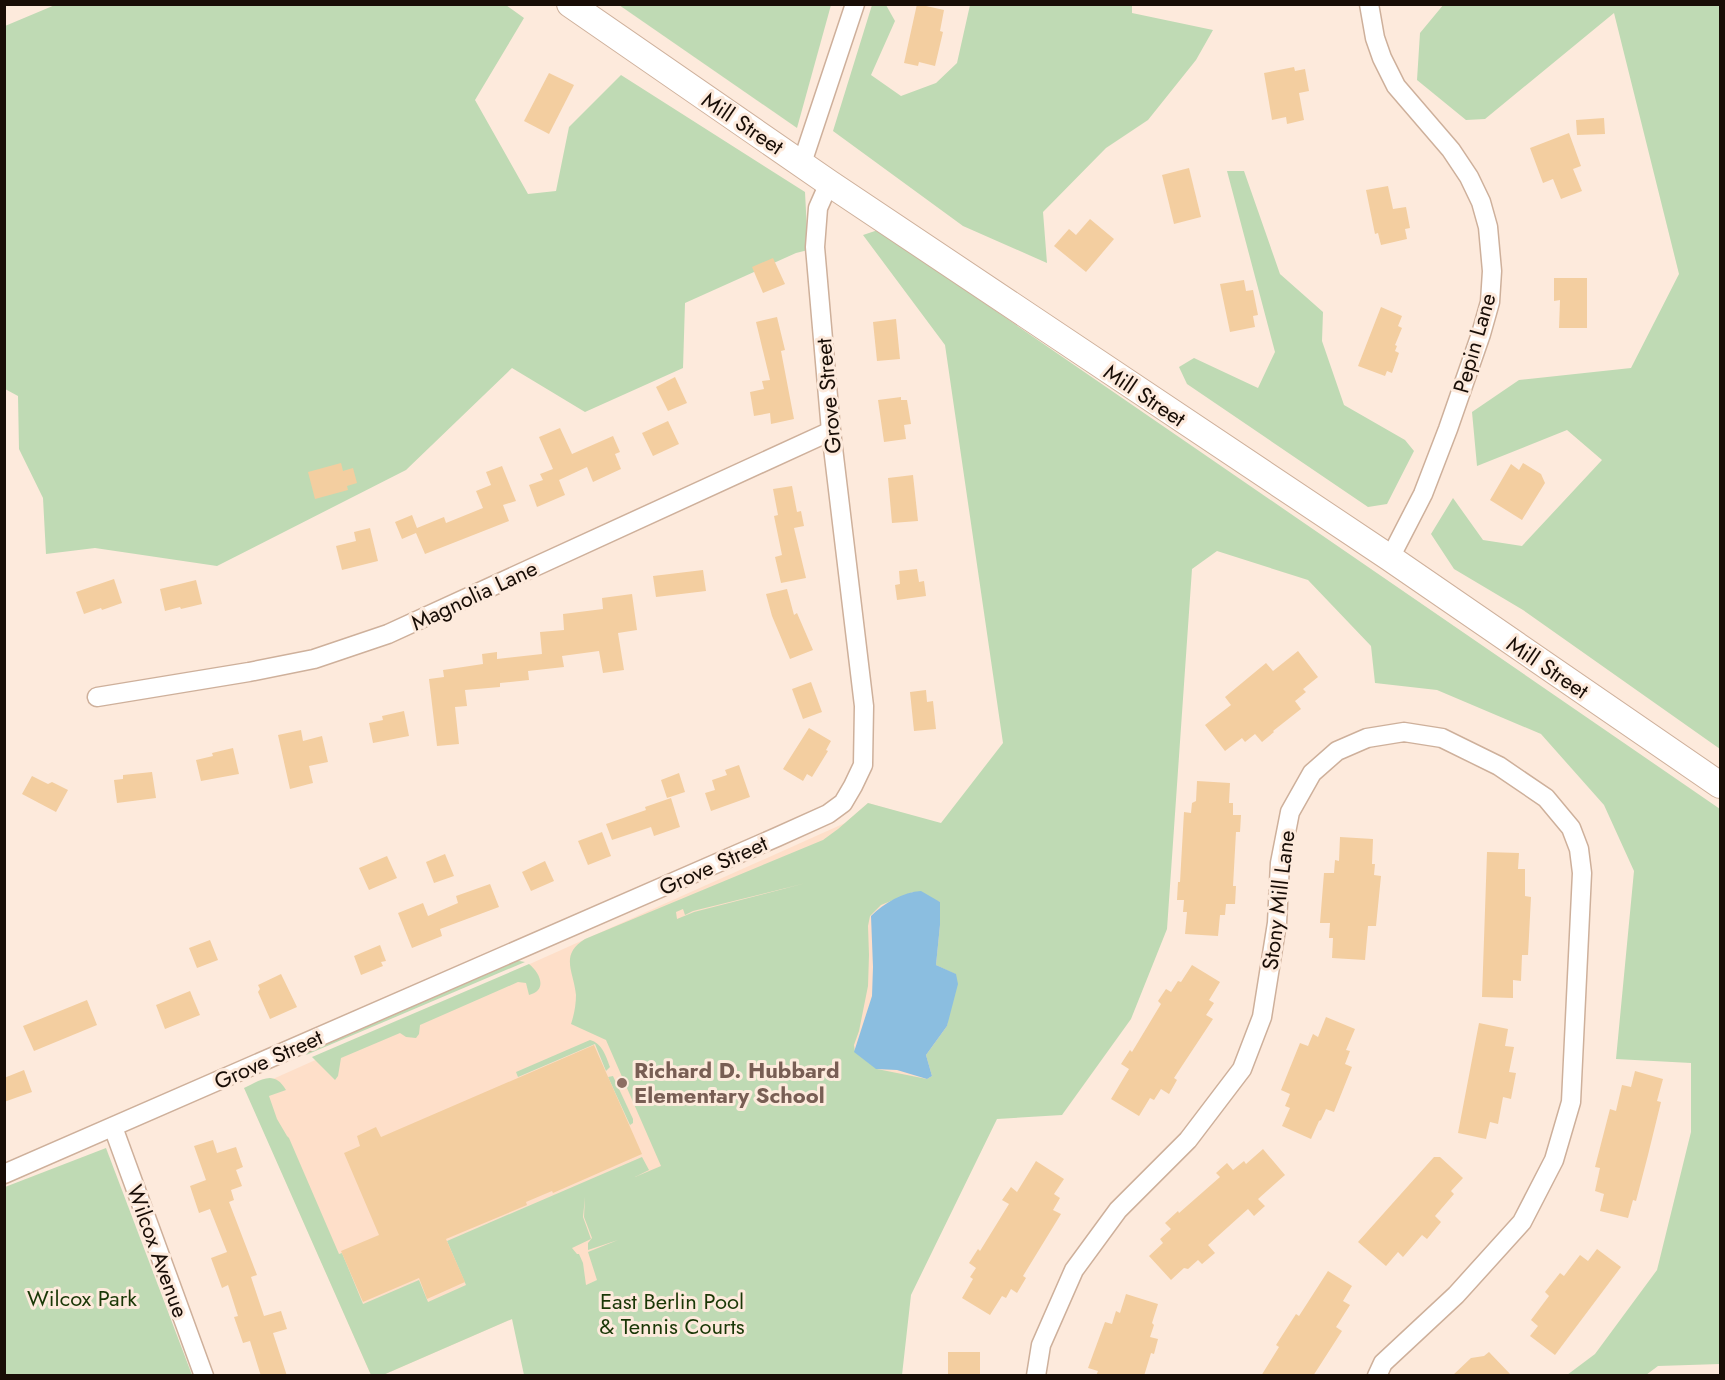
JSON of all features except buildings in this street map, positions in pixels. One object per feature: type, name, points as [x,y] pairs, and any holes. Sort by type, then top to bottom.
[{"type":"main road","name":"Mill Street","points":[[570,4],[829,183],[1390,558],[1720,785]]},
{"type":"street","points":[[802,163],[855,4]]},
{"type":"street","name":"Pepin Lane","points":[[1369,4],[1375,38],[1396,86],[1451,150],[1469,177],[1481,202],[1488,227],[1492,271],[1490,302],[1448,429],[1423,494],[1390,558]]},
{"type":"street","name":"Grove Street","points":[[4,1174],[777,837],[828,814],[843,803],[854,786],[863,765],[864,706],[831,431],[815,247],[818,208],[829,183]]},
{"type":"street","name":"Magnolia Lane","points":[[97,697],[315,659],[388,634],[831,431]]},
{"type":"street","name":"Stony Mill Lane","points":[[1036,1376],[1041,1345],[1074,1270],[1118,1209],[1188,1140],[1242,1069],[1262,1017],[1277,923],[1280,863],[1290,812],[1295,802],[1312,773],[1337,751],[1367,738],[1404,732],[1442,738],[1499,766],[1546,798],[1571,828],[1579,849],[1582,873],[1571,1102],[1554,1160],[1522,1222],[1456,1295],[1383,1363],[1377,1376]]},
{"type":"street","name":"Wilcox Avenue","points":[[113,1127],[204,1376]]},
{"type":"shaded area","name":"Richard D. Hubbard Elementary School","points":[[868,803],[941,824],[985,1103],[512,1319],[383,1375],[371,1375],[246,1091],[845,823]]},
{"type":"green space","points":[[1444,4],[1720,5],[1720,749],[1523,610],[1454,569],[1431,534],[1453,498],[1483,540],[1522,546],[1602,460],[1567,430],[1477,466],[1472,412],[1519,380],[1631,368],[1679,274],[1614,13],[1485,119],[1466,120],[1417,80],[1420,33]]},
{"type":"green space","points":[[55,5],[506,5],[524,18],[475,100],[528,194],[556,191],[569,127],[621,75],[805,192],[808,250],[796,253],[685,303],[683,368],[585,412],[512,368],[406,470],[217,566],[95,548],[46,554],[43,498],[19,449],[18,396],[5,389],[5,26]]},
{"type":"green space","points":[[619,5],[831,5],[797,128]]},
{"type":"green space","points":[[872,5],[886,5],[895,21],[871,75],[901,96],[936,83],[957,63],[970,5],[1132,5],[1132,13],[1213,30],[1196,60],[1148,120],[1106,148],[1043,212],[1047,263],[963,226],[833,131]]},
{"type":"green space","points":[[1227,171],[1244,171],[1280,274],[1323,312],[1322,341],[1344,405],[1405,440],[1414,451],[1387,504],[1368,507],[1187,384],[1179,367],[1194,358],[1258,388],[1275,352]]},
{"type":"green space","name":"East Berlin Pool & Tennis Courts","points":[[878,230],[1720,809],[1720,1364],[1658,1366],[1646,1375],[1567,1375],[1595,1354],[1657,1270],[1691,1132],[1691,1063],[1616,1059],[1634,871],[1604,805],[1541,734],[1437,690],[1375,683],[1371,646],[1308,580],[1217,551],[1192,569],[1167,929],[1131,1019],[1062,1115],[997,1119],[911,1295],[902,1375],[524,1375],[512,1319],[383,1375],[371,1375],[244,1088],[272,1078],[286,1090],[269,1096],[277,1119],[289,1138],[363,1304],[419,1280],[428,1302],[466,1285],[447,1241],[642,1157],[649,1170],[635,1177],[661,1166],[606,1040],[571,1024],[576,995],[570,958],[577,945],[585,939],[823,840],[868,803],[941,823],[1003,743],[945,345],[863,235]],"holes":[[[806,883],[694,912],[677,919],[676,912],[683,909],[685,915],[693,911]],[[913,892],[940,902],[936,965],[955,974],[947,1026],[926,1055],[932,1076],[927,1079],[877,1069],[855,1052],[854,1045],[868,986],[868,926],[870,916],[881,905]],[[585,1197],[584,1217],[592,1238],[588,1243],[588,1250],[618,1240],[588,1252],[597,1280],[586,1285],[583,1263],[579,1254],[572,1248],[591,1239],[583,1217]]]},
{"type":"green space","points":[[514,960],[525,962],[306,1055],[310,1049]]},
{"type":"green space","points":[[529,964],[539,976],[540,985],[535,993],[529,995],[526,983],[518,982],[420,1025],[416,1038],[406,1037],[400,1033],[341,1058],[338,1076],[335,1080],[312,1057]]},
{"type":"green space","points":[[590,1040],[598,1044],[605,1054],[610,1067],[606,1071],[595,1044],[518,1077],[516,1072]]},
{"type":"green space","points":[[613,1076],[633,1119],[630,1125],[608,1077]]},
{"type":"green space","name":"Wilcox Park","points":[[106,1148],[192,1375],[5,1375],[5,1187]]},
{"type":"water","points":[[921,891],[940,902],[936,965],[956,974],[958,984],[947,1026],[926,1055],[932,1076],[927,1079],[897,1070],[876,1069],[854,1052],[872,996],[871,916],[894,899]]},
{"type":"place","name":"Richard D. Hubbard Elementary School","points":[[622,1083]]}]
